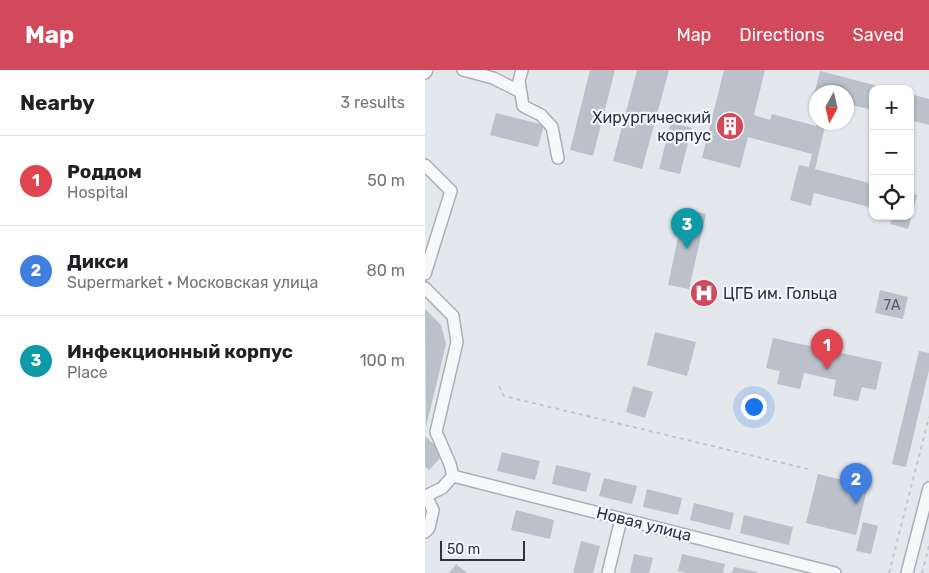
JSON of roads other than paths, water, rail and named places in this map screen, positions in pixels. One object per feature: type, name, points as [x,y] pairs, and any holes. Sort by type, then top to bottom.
[{"type":"street","points":[[463,70],[493,78],[521,92]]},
{"type":"street","points":[[522,70],[519,82],[523,106],[541,115],[551,127],[558,158]]},
{"type":"street","points":[[425,165],[451,191],[427,261],[425,274]]},
{"type":"street","points":[[425,288],[453,316],[457,342],[436,432],[450,464],[453,476],[442,488],[426,496],[433,510],[429,528],[425,532]]},
{"type":"street","name":"Новая улица","points":[[453,476],[835,573]]},
{"type":"street","points":[[907,573],[929,488]]},
{"type":"street","points":[[608,573],[621,518]]},
{"type":"place","name":"Хирургический корпус","points":[[730,126]]},
{"type":"place","name":"Инфекционный корпус","points":[[687,249]]},
{"type":"place","name":"ЦГБ им. Гольца","points":[[704,293]]},
{"type":"place","name":"Роддом","points":[[827,370]]},
{"type":"place","name":"Дикси","points":[[856,504]]}]
